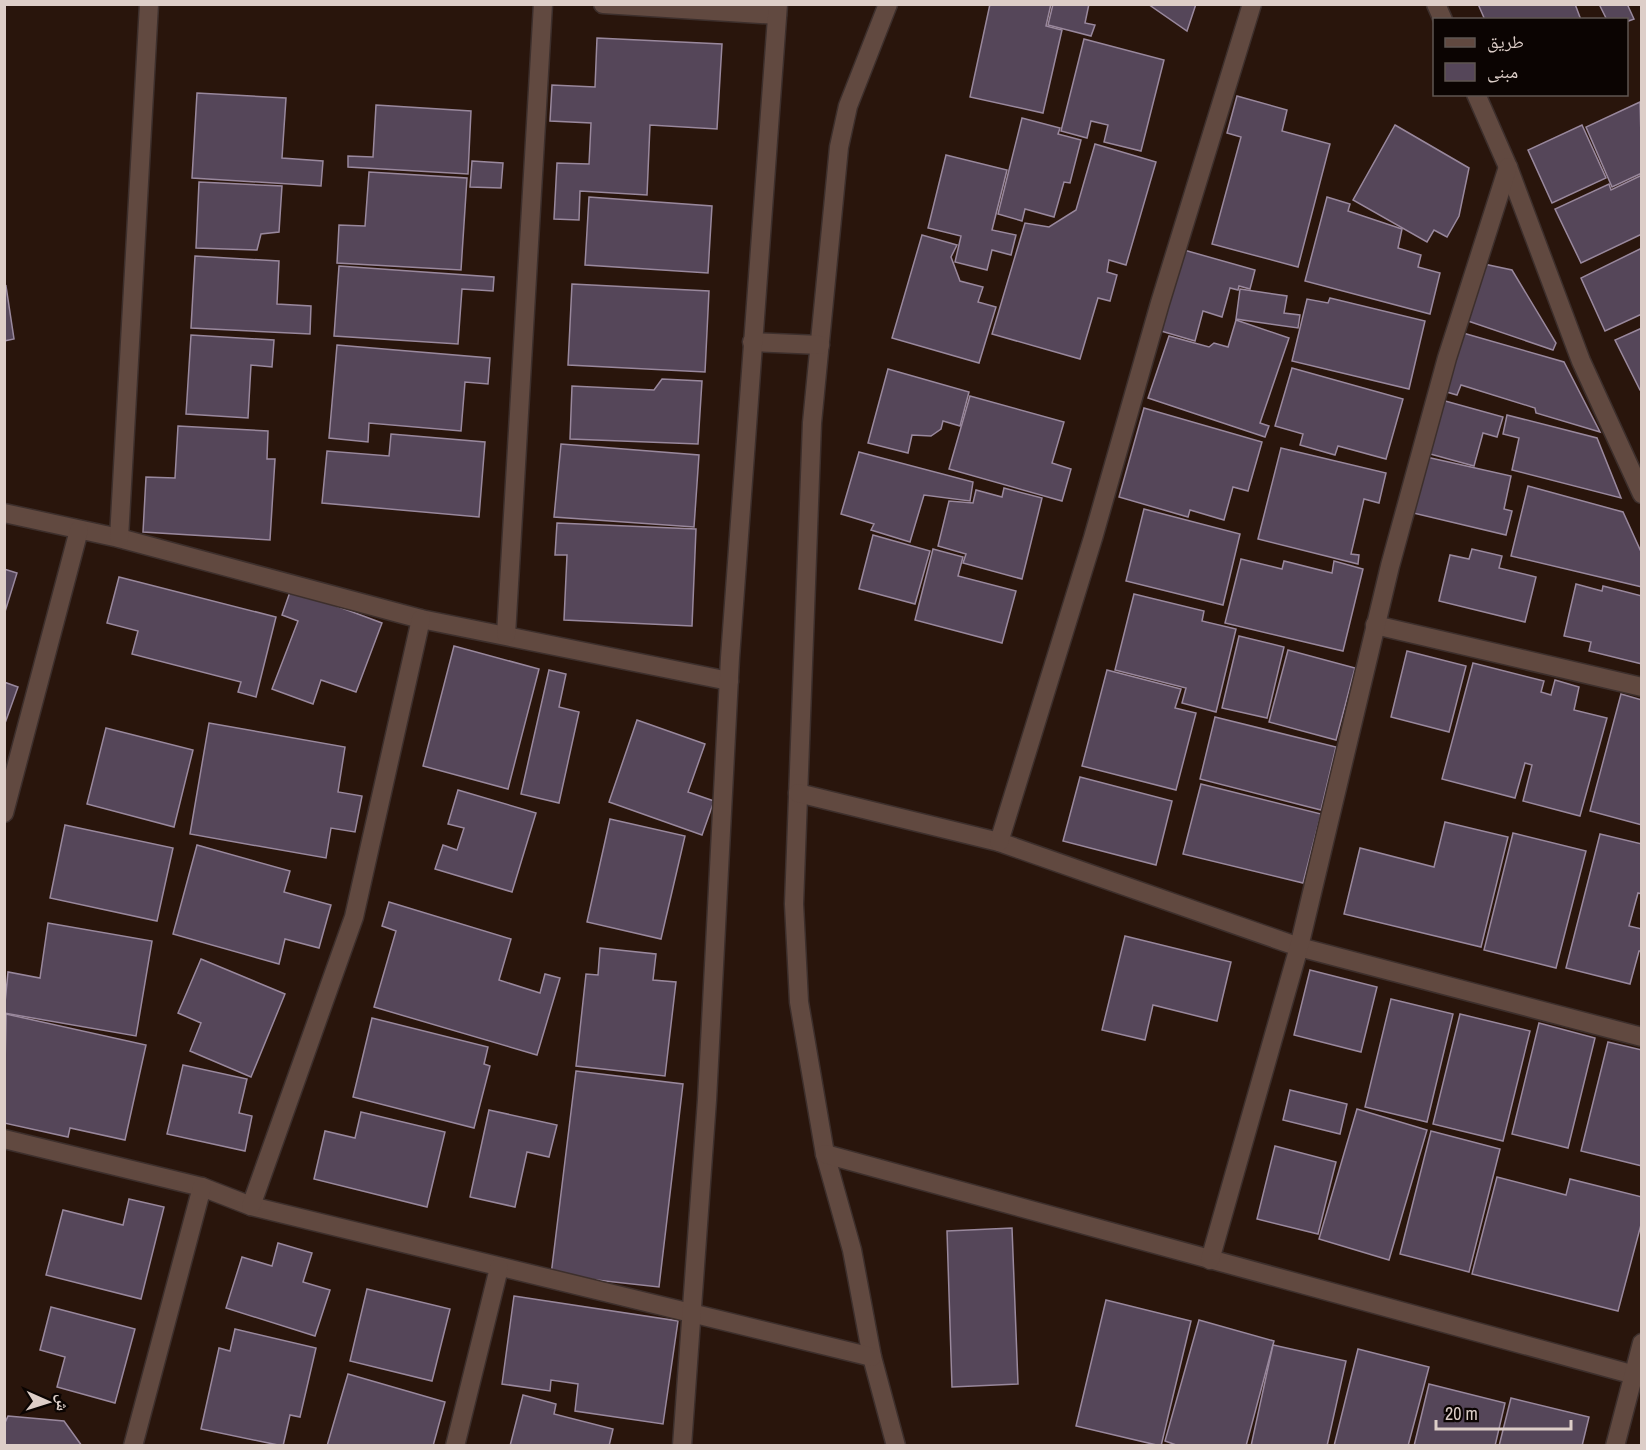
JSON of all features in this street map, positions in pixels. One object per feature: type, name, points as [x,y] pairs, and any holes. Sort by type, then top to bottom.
[{"type":"street","points":[[118,538],[149,4]]},
{"type":"street","points":[[507,635],[543,4]]},
{"type":"street","points":[[603,4],[777,10],[729,681],[693,1312],[682,1446]]},
{"type":"street","points":[[888,4],[844,122],[820,345],[812,423],[794,904],[799,1002],[825,1154],[852,1250],[872,1357],[896,1446]]},
{"type":"street","points":[[999,842],[1093,537],[1163,292],[1252,4]]},
{"type":"street","points":[[1436,4],[1442,18]]},
{"type":"street","points":[[1477,96],[1508,167],[1581,361],[1641,494]]},
{"type":"street","points":[[1210,1260],[1299,947],[1375,625],[1447,358],[1508,167]]},
{"type":"street","points":[[752,342],[820,345]]},
{"type":"street","points":[[4,513],[118,538],[421,620],[507,635],[729,681]]},
{"type":"street","points":[[4,813],[79,530]]},
{"type":"street","points":[[251,1206],[354,917],[421,620]]},
{"type":"street","points":[[1375,625],[1641,687]]},
{"type":"street","points":[[798,793],[999,842],[1299,947],[1641,1037]]},
{"type":"street","points":[[4,1139],[202,1187],[251,1206],[872,1357]]},
{"type":"street","points":[[825,1154],[1637,1376]]},
{"type":"street","points":[[133,1446],[202,1187]]},
{"type":"street","points":[[455,1446],[499,1268]]},
{"type":"street","points":[[1615,1446],[1637,1376],[1641,1343]]},
{"type":"building","points":[[990,4],[1051,4],[1046,26],[1062,30],[1043,113],[970,97]]},
{"type":"building","points":[[1053,4],[1089,4],[1085,23],[1095,25],[1091,36],[1048,25]]},
{"type":"building","points":[[1148,4],[1196,4],[1187,31]]},
{"type":"building","points":[[1478,4],[1575,4],[1580,18],[1484,18]]},
{"type":"building","points":[[1599,4],[1630,4],[1628,6],[1634,19],[1628,21],[1628,18],[1606,18]]},
{"type":"building","points":[[597,38],[722,44],[717,129],[650,125],[647,195],[580,191],[579,220],[554,219],[557,163],[589,164],[591,123],[550,121],[552,85],[595,87]]},
{"type":"building","points":[[1084,39],[1164,60],[1141,151],[1104,142],[1108,125],[1091,121],[1087,138],[1061,131]]},
{"type":"building","points":[[197,93],[286,98],[282,158],[323,161],[321,186],[192,178]]},
{"type":"building","points":[[1237,96],[1287,110],[1282,131],[1330,144],[1298,267],[1212,244],[1241,137],[1227,133]]},
{"type":"building","points":[[1640,102],[1642,173],[1612,187],[1586,127]]},
{"type":"building","points":[[376,105],[471,111],[468,174],[348,167],[348,156],[373,157]]},
{"type":"building","points":[[1022,118],[1060,128],[1058,134],[1081,140],[1070,183],[1064,182],[1054,217],[1025,209],[1022,221],[998,214]]},
{"type":"building","points":[[1395,125],[1469,168],[1459,216],[1447,237],[1434,230],[1427,242],[1353,200]]},
{"type":"building","points":[[1582,125],[1606,178],[1552,203],[1528,150]]},
{"type":"building","points":[[1095,144],[1156,162],[1126,265],[1109,260],[1107,272],[1117,275],[1110,301],[1098,298],[1080,359],[992,334],[1025,223],[1049,227],[1076,210]]},
{"type":"building","points":[[946,155],[1007,170],[992,230],[1016,235],[1011,255],[992,250],[987,270],[955,262],[961,236],[928,228]]},
{"type":"building","points":[[472,161],[503,163],[501,188],[470,187]]},
{"type":"building","points":[[369,172],[467,178],[461,270],[337,263],[339,225],[365,226]]},
{"type":"building","points":[[1642,175],[1642,234],[1581,263],[1555,209],[1609,184],[1611,190]]},
{"type":"building","points":[[199,182],[282,186],[279,232],[261,234],[257,250],[196,248]]},
{"type":"building","points":[[589,197],[712,206],[708,273],[585,265]]},
{"type":"building","points":[[1327,197],[1350,204],[1348,211],[1402,229],[1398,248],[1421,255],[1418,267],[1440,273],[1430,314],[1305,281]]},
{"type":"building","points":[[922,235],[957,245],[951,257],[960,281],[983,287],[978,302],[996,307],[979,363],[892,338]]},
{"type":"building","points":[[1642,248],[1642,314],[1605,331],[1581,278]]},
{"type":"building","points":[[1184,250],[1255,270],[1250,289],[1239,286],[1238,290],[1230,288],[1222,317],[1203,311],[1195,341],[1161,331]]},
{"type":"building","points":[[195,256],[279,261],[277,304],[311,306],[310,334],[191,328]]},
{"type":"building","points":[[1484,264],[1512,270],[1556,343],[1553,350],[1465,320]]},
{"type":"building","points":[[339,266],[494,277],[493,291],[462,289],[458,344],[334,336]]},
{"type":"building","points":[[572,284],[709,291],[705,372],[568,365]]},
{"type":"building","points":[[6,286],[14,339],[4,341],[4,287]]},
{"type":"building","points":[[1240,289],[1287,296],[1284,313],[1300,315],[1298,328],[1236,319]]},
{"type":"building","points":[[1330,298],[1425,321],[1409,389],[1292,361],[1307,299],[1328,303]]},
{"type":"building","points":[[1236,320],[1289,338],[1260,423],[1269,426],[1265,437],[1148,398],[1169,336],[1209,347],[1214,343],[1228,347]]},
{"type":"building","points":[[1642,328],[1642,390],[1640,390],[1615,340]]},
{"type":"building","points":[[1463,333],[1564,362],[1600,432],[1536,413],[1535,408],[1461,385],[1457,395],[1443,391]]},
{"type":"building","points":[[191,335],[274,340],[272,367],[251,365],[248,418],[186,414]]},
{"type":"building","points":[[337,345],[490,358],[488,384],[465,382],[461,431],[369,423],[368,442],[329,438]]},
{"type":"building","points":[[1292,368],[1403,399],[1386,459],[1338,446],[1335,455],[1300,445],[1303,434],[1275,426]]},
{"type":"building","points":[[888,369],[969,392],[960,426],[943,421],[941,429],[931,436],[912,435],[908,453],[868,443]]},
{"type":"building","points":[[662,379],[702,381],[698,444],[570,439],[572,386],[654,390]]},
{"type":"building","points":[[970,396],[1064,422],[1052,463],[1071,469],[1062,501],[949,469]]},
{"type":"building","points":[[1438,399],[1503,417],[1497,437],[1483,433],[1474,466],[1423,452]]},
{"type":"building","points":[[1144,408],[1262,442],[1248,491],[1233,487],[1224,520],[1190,510],[1188,517],[1119,497]]},
{"type":"building","points":[[1507,415],[1597,438],[1621,498],[1512,470],[1519,438],[1503,434]]},
{"type":"building","points":[[178,426],[268,431],[267,459],[275,459],[270,540],[143,532],[146,477],[175,478]]},
{"type":"building","points":[[391,434],[485,442],[479,517],[322,503],[327,451],[389,456]]},
{"type":"building","points":[[561,444],[699,455],[694,527],[554,517]]},
{"type":"building","points":[[1281,448],[1386,473],[1379,503],[1364,499],[1351,554],[1359,555],[1358,564],[1258,539]]},
{"type":"building","points":[[859,452],[973,482],[970,501],[924,495],[910,542],[871,530],[874,524],[841,514]]},
{"type":"building","points":[[1422,456],[1511,476],[1504,509],[1512,511],[1506,535],[1409,512]]},
{"type":"building","points":[[1528,486],[1623,512],[1642,554],[1642,587],[1511,556]]},
{"type":"building","points":[[1004,488],[1042,498],[1022,579],[963,563],[966,554],[938,546],[949,501],[973,503],[976,490],[1002,497]]},
{"type":"building","points":[[1144,509],[1240,534],[1223,605],[1126,581]]},
{"type":"building","points":[[557,523],[696,529],[692,626],[564,620],[567,555],[555,555]]},
{"type":"building","points":[[873,535],[930,551],[915,604],[859,589]]},
{"type":"building","points":[[933,549],[963,557],[958,576],[1016,591],[1002,643],[915,620]]},
{"type":"building","points":[[1472,549],[1502,556],[1499,568],[1536,577],[1525,622],[1439,601],[1450,555],[1469,559]]},
{"type":"building","points":[[1241,559],[1282,569],[1284,561],[1332,573],[1334,561],[1363,569],[1343,651],[1225,623]]},
{"type":"building","points":[[4,569],[17,573],[4,615]]},
{"type":"building","points":[[119,577],[276,617],[256,697],[238,692],[241,682],[132,654],[138,631],[107,623]]},
{"type":"building","points":[[1576,584],[1602,591],[1603,586],[1642,596],[1642,664],[1589,651],[1591,642],[1564,636]]},
{"type":"building","points":[[291,589],[382,623],[356,692],[321,680],[313,704],[272,689],[298,621],[282,615]]},
{"type":"building","points":[[1134,594],[1204,611],[1202,621],[1236,629],[1216,712],[1182,703],[1186,688],[1115,670]]},
{"type":"building","points":[[1239,636],[1284,647],[1267,718],[1222,708]]},
{"type":"building","points":[[454,646],[539,669],[508,789],[423,766]]},
{"type":"building","points":[[1288,650],[1355,668],[1336,740],[1269,722]]},
{"type":"building","points":[[1407,651],[1466,666],[1449,732],[1391,717]]},
{"type":"building","points":[[1473,663],[1544,681],[1541,692],[1551,695],[1555,680],[1579,687],[1574,710],[1607,718],[1580,816],[1523,801],[1532,765],[1525,763],[1515,798],[1442,779]]},
{"type":"building","points":[[549,670],[566,674],[559,707],[579,712],[559,803],[521,794]]},
{"type":"building","points":[[1107,670],[1181,689],[1175,708],[1196,713],[1176,790],[1082,766]]},
{"type":"building","points":[[4,682],[18,687],[4,726]]},
{"type":"building","points":[[1621,694],[1642,700],[1642,825],[1590,811]]},
{"type":"building","points":[[1215,717],[1336,747],[1321,810],[1200,779]]},
{"type":"building","points":[[637,720],[705,744],[688,792],[714,801],[702,835],[609,802]]},
{"type":"building","points":[[209,723],[345,747],[338,792],[362,796],[355,832],[331,828],[326,858],[190,834]]},
{"type":"building","points":[[106,728],[193,750],[174,827],[87,804]]},
{"type":"building","points":[[1080,777],[1172,801],[1156,865],[1063,841]]},
{"type":"building","points":[[1201,784],[1321,814],[1303,883],[1183,854]]},
{"type":"building","points":[[458,790],[536,813],[512,892],[435,869],[443,845],[457,850],[464,828],[448,824]]},
{"type":"building","points":[[610,819],[685,836],[661,939],[587,922]]},
{"type":"building","points":[[1445,822],[1508,837],[1481,947],[1344,914],[1360,848],[1434,867]]},
{"type":"building","points":[[65,825],[173,848],[157,921],[50,898]]},
{"type":"building","points":[[1513,833],[1586,851],[1556,968],[1484,950]]},
{"type":"building","points":[[1600,834],[1642,844],[1642,894],[1638,893],[1629,926],[1642,929],[1642,951],[1639,951],[1630,984],[1566,968]]},
{"type":"building","points":[[197,845],[290,871],[284,892],[331,905],[319,948],[285,939],[279,964],[173,934]]},
{"type":"building","points":[[389,902],[511,939],[499,980],[540,993],[545,974],[560,978],[537,1055],[374,1007],[396,931],[382,926]]},
{"type":"building","points":[[48,923],[152,941],[136,1036],[4,1013],[8,972],[40,978]]},
{"type":"building","points":[[1125,936],[1231,962],[1217,1021],[1153,1005],[1145,1040],[1102,1030]]},
{"type":"building","points":[[600,948],[656,954],[653,980],[676,982],[665,1076],[576,1066],[586,974],[598,975]]},
{"type":"building","points":[[201,959],[285,994],[251,1077],[190,1051],[201,1023],[178,1013]]},
{"type":"building","points":[[1310,970],[1377,987],[1361,1052],[1294,1035]]},
{"type":"building","points":[[1391,999],[1453,1014],[1427,1122],[1365,1107]]},
{"type":"building","points":[[6,1014],[146,1045],[125,1140],[70,1128],[68,1137],[4,1123]]},
{"type":"building","points":[[1460,1014],[1530,1031],[1503,1141],[1433,1124]]},
{"type":"building","points":[[372,1018],[488,1047],[484,1064],[490,1066],[474,1128],[353,1097]]},
{"type":"building","points":[[1539,1023],[1595,1038],[1568,1148],[1512,1134]]},
{"type":"building","points":[[1608,1042],[1642,1050],[1642,1166],[1581,1151]]},
{"type":"building","points":[[183,1065],[247,1079],[239,1113],[252,1116],[245,1151],[167,1134]]},
{"type":"building","points":[[576,1071],[683,1084],[659,1287],[551,1275]]},
{"type":"building","points":[[1290,1090],[1347,1104],[1340,1134],[1283,1120]]},
{"type":"building","points":[[1357,1109],[1427,1130],[1389,1260],[1319,1239]]},
{"type":"building","points":[[489,1110],[557,1125],[549,1157],[527,1152],[515,1207],[470,1197]]},
{"type":"building","points":[[361,1112],[445,1132],[427,1207],[314,1179],[325,1131],[355,1138]]},
{"type":"building","points":[[1431,1131],[1500,1149],[1469,1272],[1400,1254]]},
{"type":"building","points":[[1275,1146],[1336,1162],[1318,1234],[1257,1219]]},
{"type":"building","points":[[1497,1177],[1566,1195],[1570,1179],[1642,1197],[1642,1221],[1618,1311],[1472,1274]]},
{"type":"building","points":[[129,1199],[164,1207],[141,1299],[46,1275],[63,1210],[123,1225]]},
{"type":"building","points":[[1012,1228],[1018,1384],[952,1387],[947,1231]]},
{"type":"building","points":[[278,1243],[312,1253],[303,1282],[330,1290],[315,1336],[226,1308],[242,1257],[272,1266]]},
{"type":"building","points":[[367,1289],[450,1309],[432,1381],[350,1361]]},
{"type":"building","points":[[514,1296],[678,1321],[663,1424],[575,1411],[578,1384],[551,1380],[550,1391],[502,1384]]},
{"type":"building","points":[[1106,1300],[1191,1321],[1161,1446],[1076,1426]]},
{"type":"building","points":[[51,1307],[135,1329],[115,1403],[57,1387],[65,1357],[40,1350]]},
{"type":"building","points":[[1199,1320],[1274,1341],[1246,1446],[1179,1446],[1165,1441]]},
{"type":"building","points":[[235,1329],[316,1348],[300,1417],[290,1415],[283,1446],[201,1429],[219,1348],[230,1351]]},
{"type":"building","points":[[1273,1345],[1346,1361],[1327,1446],[1251,1446]]},
{"type":"building","points":[[1358,1349],[1429,1367],[1408,1446],[1334,1446]]},
{"type":"building","points":[[348,1374],[445,1402],[433,1446],[327,1446]]},
{"type":"building","points":[[1429,1384],[1505,1403],[1495,1446],[1414,1446]]},
{"type":"building","points":[[523,1395],[556,1404],[554,1414],[613,1429],[609,1446],[510,1446]]},
{"type":"building","points":[[1511,1398],[1589,1417],[1582,1446],[1499,1446]]},
{"type":"building","points":[[8,1416],[64,1421],[82,1446],[4,1446],[4,1425]]}]
